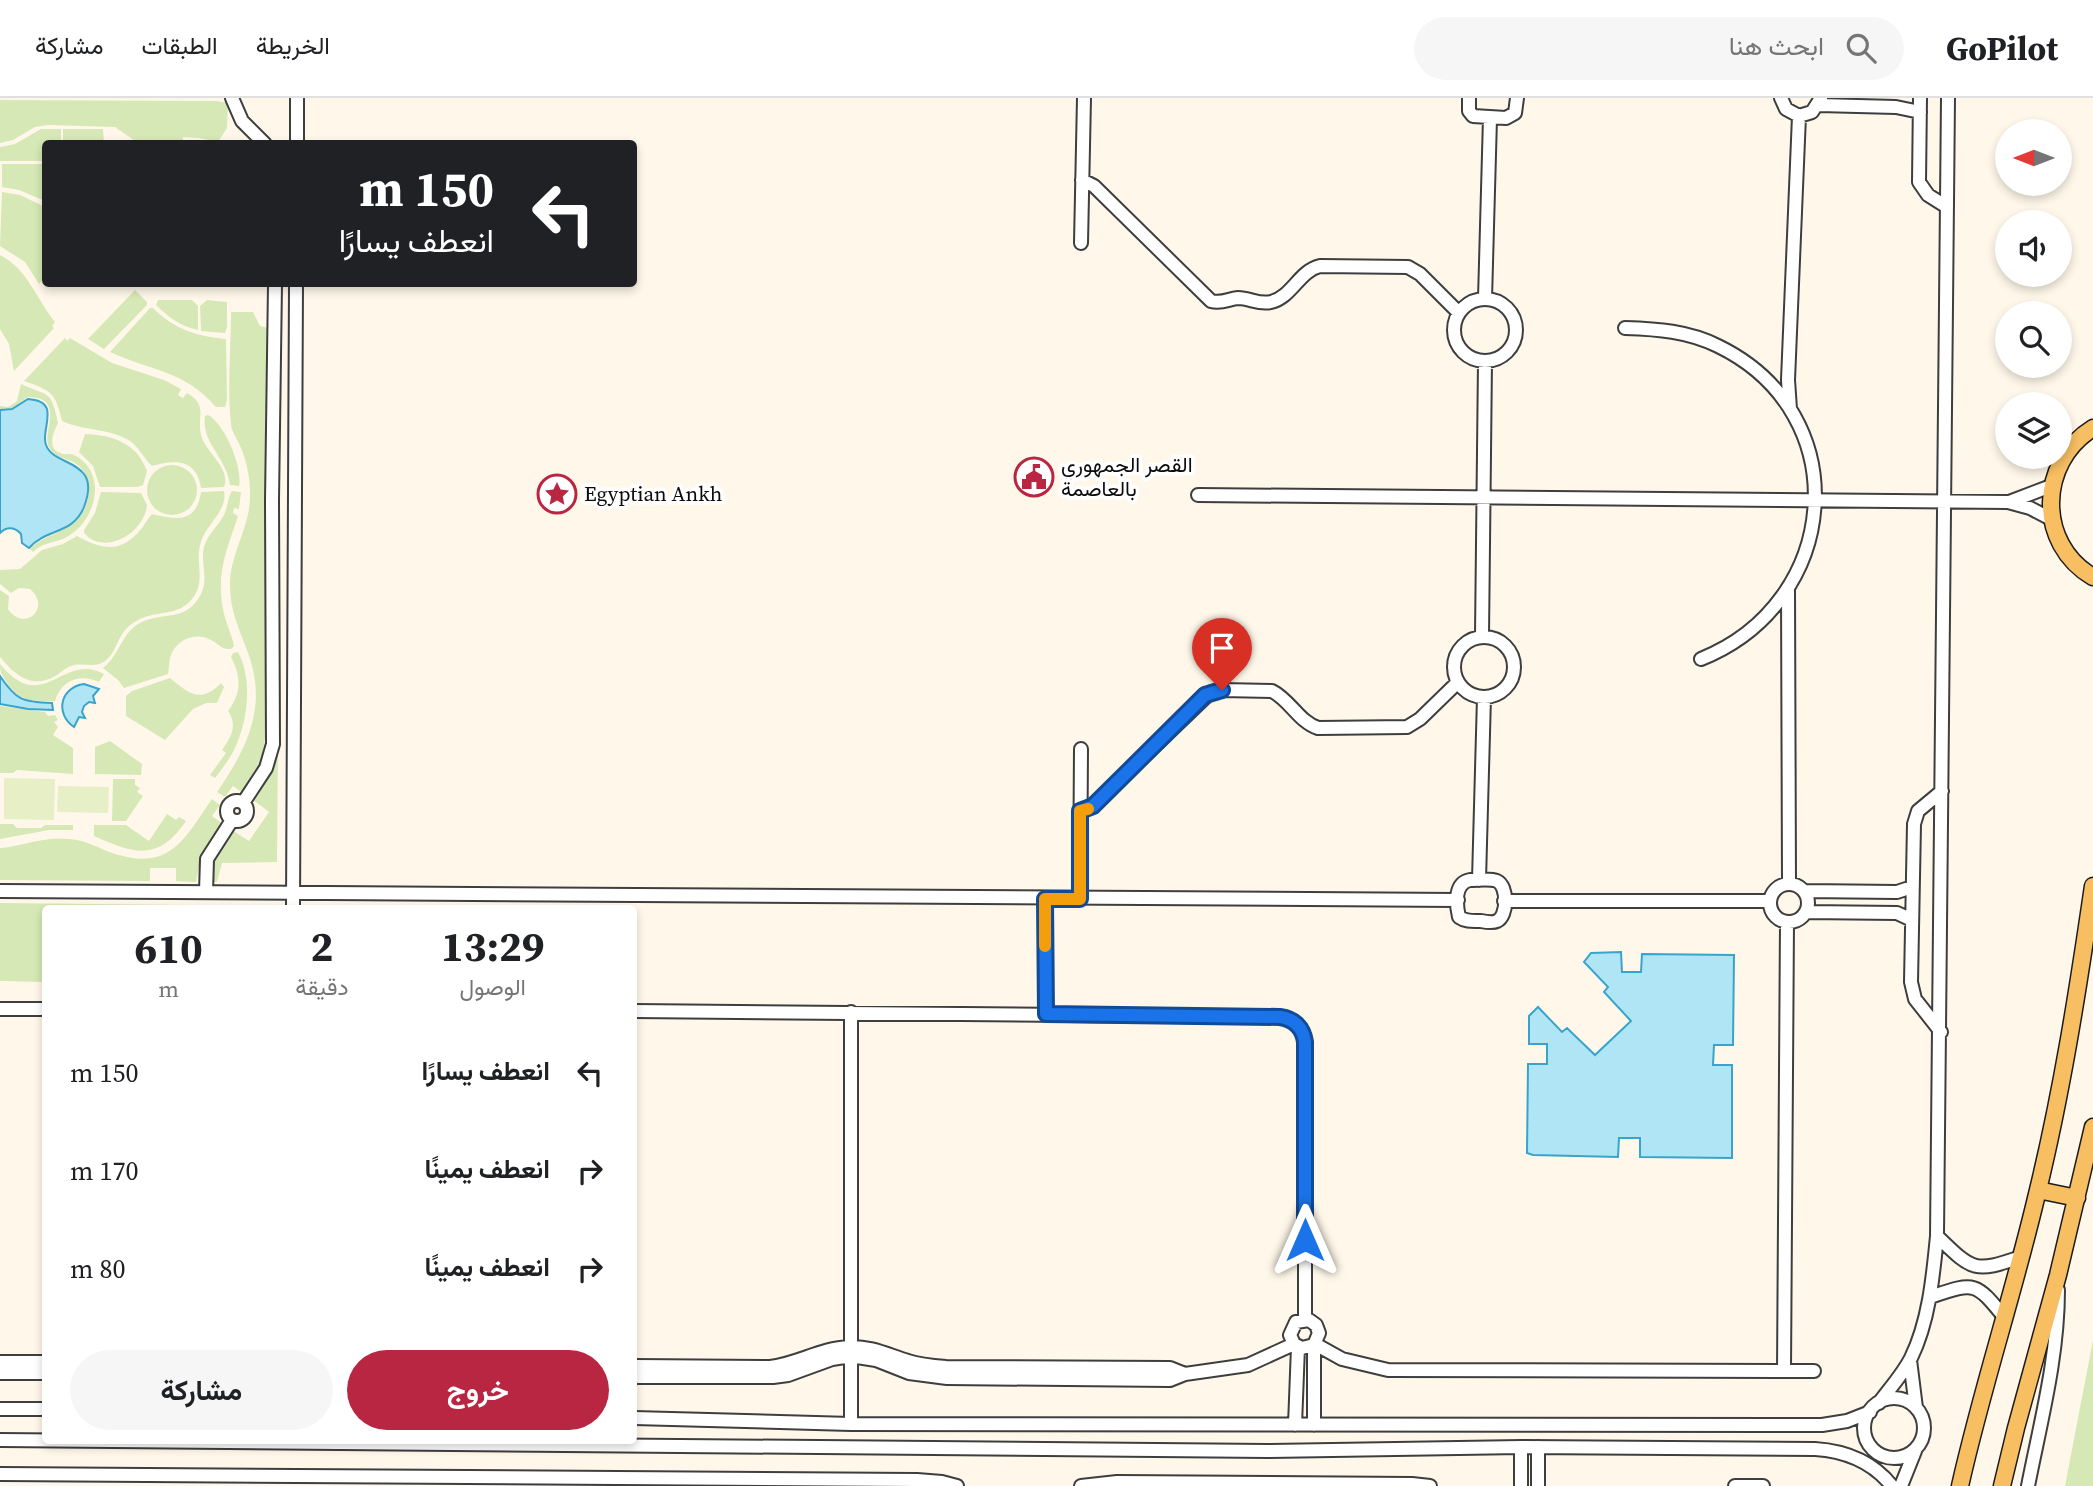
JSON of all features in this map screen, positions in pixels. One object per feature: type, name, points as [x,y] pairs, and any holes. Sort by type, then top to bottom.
[{"type":"main road","points":[[2093,428],[2065,453],[2051,486],[2051,519],[2064,551],[2093,578]]},
{"type":"main road","points":[[1960,1486],[1971,1435],[2038,1190],[2075,1009],[2093,886]]},
{"type":"main road","points":[[2002,1486],[2058,1275],[2093,1127]]},
{"type":"main road","points":[[2038,1190],[2077,1198]]},
{"type":"street","points":[[232,98],[242,121],[261,140]]},
{"type":"street","points":[[297,98],[297,140]]},
{"type":"street","points":[[1081,243],[1084,98]]},
{"type":"street","points":[[1469,98],[1469,111],[1473,116],[1490,118],[1512,116],[1516,110],[1517,98]]},
{"type":"street","points":[[1781,98],[1786,109],[1799,116],[1812,112],[1820,101],[1888,102],[1920,112]]},
{"type":"street","points":[[1920,98],[1919,182],[1928,195],[1947,207]]},
{"type":"street","points":[[1915,1450],[1897,1458],[1884,1456],[1869,1444],[1865,1431],[1875,1407],[1910,1360],[1930,1297],[1937,1236],[1948,98]]},
{"type":"street","points":[[1790,410],[1789,370],[1799,116]]},
{"type":"street","points":[[1485,299],[1490,118]]},
{"type":"street","points":[[1082,180],[1094,186],[1211,301],[1223,303],[1240,298],[1262,303],[1271,302],[1283,296],[1310,269],[1320,265],[1398,265],[1416,271],[1459,313]]},
{"type":"street","points":[[206,892],[207,859],[232,820],[240,822],[245,818],[248,810],[243,803],[266,768],[273,744],[275,287]]},
{"type":"street","points":[[293,905],[296,287]]},
{"type":"street","points":[[1485,299],[1497,301],[1507,307],[1514,317],[1516,329],[1508,352],[1497,359],[1485,361],[1468,356],[1457,342],[1454,330],[1459,313],[1468,304],[1485,299]]},
{"type":"street","points":[[1625,328],[1672,331],[1702,339],[1738,357],[1768,381],[1790,410],[1811,459],[1815,500],[1813,525],[1806,552],[1788,589],[1764,620],[1730,646],[1701,659]]},
{"type":"street","points":[[1482,636],[1485,361]]},
{"type":"street","points":[[1768,381],[1789,370]]},
{"type":"street","points":[[2008,502],[2051,486]]},
{"type":"street","points":[[1198,495],[1944,500],[2008,502],[2030,508],[2051,519]]},
{"type":"street","points":[[1788,589],[1789,883]]},
{"type":"street","points":[[1764,620],[1777,621],[1788,628]]},
{"type":"street","points":[[1482,636],[1501,641],[1510,650],[1514,662],[1513,675],[1507,687],[1497,694],[1484,697],[1467,692],[1458,682],[1454,664],[1457,653],[1470,640],[1482,636]]},
{"type":"street","points":[[1080,811],[1093,806],[1210,692],[1272,691],[1280,695],[1307,722],[1318,728],[1396,729],[1416,723],[1458,682]]},
{"type":"street","points":[[1479,880],[1484,697]]},
{"type":"street","points":[[1080,899],[1081,749]]},
{"type":"street","points":[[1941,1032],[1915,999],[1912,991],[1912,920],[1915,817],[1923,806],[1942,791]]},
{"type":"street","points":[[1479,880],[1499,882],[1504,887],[1503,914],[1497,921],[1467,921],[1458,915],[1458,887],[1462,882],[1479,880]]},
{"type":"street","points":[[1789,883],[1798,885],[1805,891],[1808,901],[1806,912],[1798,920],[1787,922],[1774,915],[1770,901],[1776,888],[1789,883]]},
{"type":"street","points":[[1805,891],[1896,892],[1913,887]]},
{"type":"street","points":[[0,891],[1458,900]]},
{"type":"street","points":[[1821,892],[1821,912]]},
{"type":"street","points":[[1880,912],[1877,902],[1881,892]]},
{"type":"street","points":[[1045,899],[1046,1014]]},
{"type":"street","points":[[1504,901],[1770,901]]},
{"type":"street","points":[[1806,912],[1897,913],[1912,920]]},
{"type":"street","points":[[1784,1371],[1787,922]]},
{"type":"street","points":[[0,1009],[42,1009]]},
{"type":"street","points":[[637,1011],[1290,1019],[1299,1026],[1305,1042],[1305,1319]]},
{"type":"street","points":[[851,1012],[851,1424]]},
{"type":"street","points":[[1937,1236],[1965,1262],[1976,1267],[1989,1268],[2021,1257]]},
{"type":"street","points":[[2028,1486],[2054,1355],[2058,1275]]},
{"type":"street","points":[[1930,1297],[1964,1287],[1974,1288],[1984,1293],[2005,1318]]},
{"type":"street","points":[[1295,1425],[1296,1345],[1290,1330],[1296,1322],[1305,1319],[1313,1322],[1318,1329],[1315,1344],[1314,1425]]},
{"type":"street","points":[[637,1377],[773,1377],[788,1375],[851,1352],[873,1349],[930,1366],[1170,1368],[1185,1374],[1248,1365],[1296,1345],[1306,1348],[1315,1344],[1357,1364],[1395,1370],[1814,1371]]},
{"type":"street","points":[[637,1366],[770,1367],[788,1364],[831,1349],[851,1352]]},
{"type":"street","points":[[1901,1486],[1924,1433],[1923,1419],[1916,1408],[1910,1360]]},
{"type":"street","points":[[0,1362],[42,1362]]},
{"type":"street","points":[[0,1373],[42,1373]]},
{"type":"street","points":[[637,1418],[851,1424],[1822,1425],[1847,1421],[1898,1399],[1916,1408]]},
{"type":"street","points":[[0,1409],[42,1409]]},
{"type":"street","points":[[919,1423],[919,1447]]},
{"type":"street","points":[[1077,1425],[1077,1448]]},
{"type":"street","points":[[0,1440],[42,1440]]},
{"type":"street","points":[[525,1444],[1268,1451],[1521,1447],[1827,1450],[1841,1452],[1868,1464],[1892,1486]]},
{"type":"street","points":[[1521,1447],[1521,1486]]},
{"type":"street","points":[[1538,1447],[1538,1486]]},
{"type":"street","points":[[1868,1464],[1876,1452]]},
{"type":"street","points":[[0,1474],[89,1480],[917,1480],[957,1486]]},
{"type":"street","points":[[1081,1486],[1117,1482],[1430,1486]]},
{"type":"street","points":[[1735,1486],[1763,1486]]},
{"type":"green space","points":[[0,100],[228,103],[227,128],[219,140],[183,137],[183,140],[134,140],[115,127],[48,125],[35,127],[13,140],[0,143]]},
{"type":"green space","points":[[41,129],[61,129],[61,140],[42,140],[42,161],[0,161],[0,147],[15,144]]},
{"type":"green space","points":[[63,129],[103,129],[104,140],[63,140]]},
{"type":"green space","points":[[2,164],[42,164],[42,200],[19,190],[2,187]]},
{"type":"green space","points":[[2,192],[20,195],[42,206],[42,280],[39,284],[25,262],[0,246]]},
{"type":"green space","points":[[0,255],[25,276],[55,322],[52,326],[54,328],[14,371],[9,344],[0,329]]},
{"type":"green space","points":[[135,290],[147,305],[104,349],[88,339]]},
{"type":"green space","points":[[158,300],[192,300],[198,306],[198,330],[186,327],[170,317],[156,305]]},
{"type":"green space","points":[[207,300],[227,302],[225,333],[201,331],[200,306]]},
{"type":"green space","points":[[150,308],[187,331],[226,339],[225,407],[216,407],[192,385],[179,378],[110,352]]},
{"type":"green space","points":[[231,312],[253,312],[260,326],[268,328],[266,724],[261,760],[250,785],[244,794],[233,786],[225,797],[217,792],[245,743],[255,709],[256,691],[254,673],[230,596],[233,563],[247,518],[250,494],[245,459],[231,424]]},
{"type":"green space","points":[[65,338],[67,341],[70,338],[112,363],[164,380],[181,389],[178,395],[183,398],[187,393],[194,398],[200,408],[202,438],[222,468],[224,487],[201,488],[194,471],[183,463],[152,466],[130,441],[122,437],[62,421],[51,393],[24,381]]},
{"type":"green space","points":[[21,384],[51,399],[58,423],[52,441],[54,449],[82,460],[91,472],[95,486],[91,510],[77,530],[33,552],[30,549],[37,543],[74,523],[85,508],[89,488],[82,469],[56,455],[49,447],[47,441],[50,409],[47,403],[28,397],[12,408],[0,409],[0,406],[8,407],[17,401]]},
{"type":"green space","points":[[208,415],[221,427],[231,447],[240,478],[239,486],[230,485],[224,466],[210,442],[205,426],[205,416]]},
{"type":"green space","points":[[85,434],[105,436],[130,447],[143,461],[147,471],[143,485],[100,487],[93,466],[79,452]]},
{"type":"green space","points":[[172,465],[189,473],[197,490],[189,507],[172,515],[155,507],[147,490],[155,473]]},
{"type":"green space","points":[[224,491],[223,505],[204,535],[199,549],[199,585],[186,605],[174,611],[138,620],[122,635],[110,657],[101,663],[74,665],[47,680],[31,681],[24,678],[0,657],[0,590],[9,596],[8,609],[21,619],[33,615],[38,604],[30,589],[19,588],[11,593],[0,584],[0,570],[20,569],[42,550],[63,544],[77,536],[103,546],[119,546],[134,536],[152,514],[183,517],[194,510],[201,492]]},
{"type":"green space","points":[[232,491],[241,492],[239,509],[234,508],[233,513],[238,516],[224,561],[221,596],[234,646],[225,649],[199,636],[186,639],[176,646],[170,658],[168,674],[124,688],[103,668],[134,627],[149,619],[181,613],[195,603],[204,583],[204,546],[224,515]]},
{"type":"green space","points":[[101,492],[141,493],[147,505],[145,515],[132,532],[113,542],[102,543],[84,533],[95,513]]},
{"type":"green space","points":[[238,652],[246,675],[247,688],[243,727],[228,761],[215,778],[210,775],[226,753],[222,750],[233,727],[228,711],[236,698],[238,684],[237,671],[231,657]]},
{"type":"green space","points":[[0,664],[15,679],[29,685],[41,684],[76,670],[90,669],[104,674],[99,682],[85,678],[72,680],[62,688],[55,701],[39,701],[26,699],[15,693],[3,676]]},
{"type":"green space","points":[[170,678],[188,692],[200,695],[213,690],[221,683],[224,687],[217,703],[206,703],[193,709],[165,740],[126,716],[126,696],[132,691]]},
{"type":"green space","points":[[0,706],[45,712],[48,716],[55,715],[58,720],[54,722],[58,727],[53,735],[73,748],[73,774],[17,770],[13,773],[0,773]]},
{"type":"green space","points":[[110,741],[142,764],[141,775],[95,774],[95,747]]},
{"type":"green space","points":[[278,744],[277,862],[222,863],[217,882],[209,882],[210,863],[232,830],[249,841],[269,812],[252,799]]},
{"type":"green space","points":[[4,778],[55,779],[54,820],[4,819]]},
{"type":"green space","points":[[113,779],[135,779],[135,785],[140,788],[137,792],[143,796],[126,821],[112,821]]},
{"type":"green space","points":[[58,786],[109,787],[108,813],[57,812]]},
{"type":"green space","points":[[212,799],[220,805],[212,816],[223,824],[201,857],[196,882],[176,881],[176,868],[150,868],[150,881],[0,880],[0,848],[43,840],[75,840],[134,858],[163,855],[184,838]]},
{"type":"green space","points":[[167,814],[176,820],[179,817],[186,821],[176,834],[155,849],[133,850],[94,836],[94,825],[126,825],[149,841]]},
{"type":"green space","points":[[0,824],[13,824],[17,828],[73,825],[73,830],[49,830],[0,839]]},
{"type":"green space","points":[[0,903],[179,905],[42,905],[42,982],[0,981]]},
{"type":"green space","points":[[2093,1340],[2093,1486],[2065,1486]]},
{"type":"water","points":[[28,399],[38,401],[47,408],[45,440],[48,449],[81,471],[87,479],[88,490],[84,507],[73,522],[43,537],[29,548],[22,543],[21,534],[16,530],[8,528],[0,533],[0,410],[12,409]]},
{"type":"water","points":[[0,676],[16,695],[33,702],[52,703],[53,710],[0,704]]},
{"type":"water","points":[[84,684],[99,689],[93,696],[95,703],[89,702],[84,706],[82,712],[85,718],[79,717],[74,727],[64,715],[63,701],[70,690]]},
{"type":"water","points":[[1621,952],[1622,972],[1641,972],[1642,954],[1734,955],[1733,1045],[1714,1045],[1713,1065],[1732,1065],[1732,1158],[1640,1157],[1640,1138],[1619,1138],[1618,1157],[1527,1153],[1528,1064],[1547,1064],[1547,1044],[1529,1044],[1529,1016],[1538,1007],[1562,1032],[1567,1028],[1595,1055],[1631,1021],[1604,992],[1608,987],[1584,962],[1591,953]]},
{"type":"slow traffic","points":[[1045,946],[1045,899],[1080,899],[1080,811],[1088,809]]},
{"type":"place","name":"القصر الجمهوري بالعاصمة","points":[[1034,477]]},
{"type":"place","name":"Egyptian Ankh","points":[[557,494]]},
{"type":"route","points":[[1222,690],[1205,695],[1093,806],[1080,811],[1080,899],[1045,899],[1046,1014],[1285,1017],[1295,1022],[1302,1031],[1305,1042],[1305,1240]]}]
